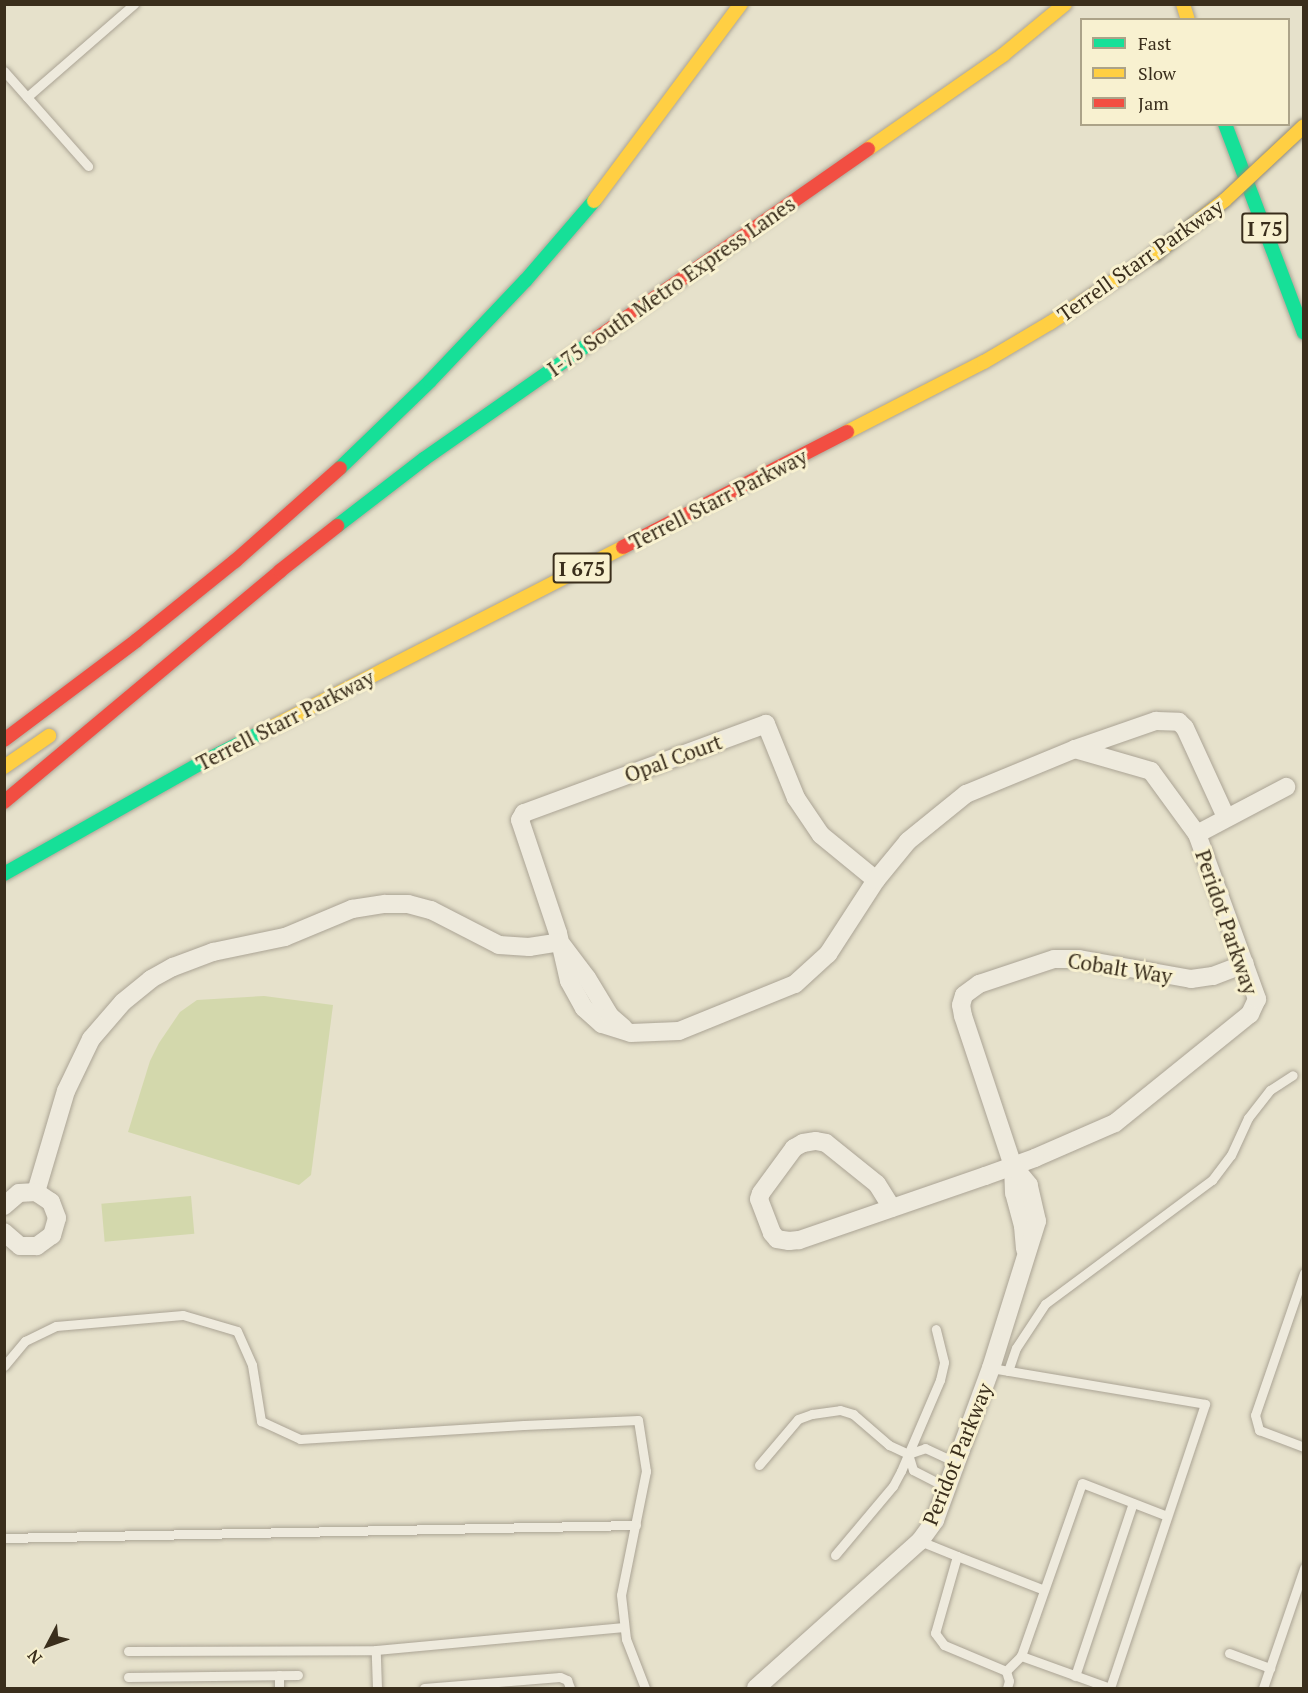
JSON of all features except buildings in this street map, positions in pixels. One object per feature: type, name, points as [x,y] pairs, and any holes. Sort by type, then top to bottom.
[{"type":"highway","points":[[4,740],[137,640],[235,561],[330,478],[422,389],[526,280],[585,211],[669,104],[741,4]]},
{"type":"highway","name":"I-75 South Metro Express Lanes","points":[[280,571],[424,459],[1003,55],[1065,4]]},
{"type":"highway","name":"I 75","points":[[1226,126],[1304,333]]},
{"type":"highway","name":"Terrell Starr Parkway","points":[[4,874],[199,764],[927,392],[1050,323],[1155,254],[1225,200],[1304,126]]},
{"type":"highway","points":[[128,679],[280,571]]},
{"type":"highway","points":[[4,802],[280,571]]},
{"type":"highway","points":[[4,767],[62,727]]},
{"type":"highway","points":[[63,858],[199,764]]},
{"type":"street","points":[[36,1192],[66,1091],[91,1039],[123,1002],[151,979],[172,967],[213,952],[285,937],[352,909],[385,904],[408,904],[430,910],[499,945],[529,947],[559,942],[569,981],[584,1008],[602,1024],[631,1033],[679,1031],[795,984],[828,954],[876,880],[908,841],[966,794],[1075,748],[1156,721],[1179,722],[1185,728],[1226,817]]},
{"type":"street","name":"Opal Court","points":[[559,942],[520,820],[524,813],[766,724],[796,798],[821,835],[876,880]]},
{"type":"street","name":"Peridot Parkway","points":[[756,1689],[920,1541],[935,1520],[957,1463],[1000,1370],[1037,1215],[1029,1185],[1013,1166],[1115,1123],[1250,1014],[1257,999],[1197,834],[1151,771],[1075,748]]},
{"type":"street","name":"Peridot Parkway","points":[[1197,834],[1286,787]]},
{"type":"street","name":"Cobalt Way","points":[[1013,1166],[963,1016],[961,1005],[966,992],[979,984],[1053,958],[1079,959],[1191,979],[1213,976],[1245,964]]},
{"type":"street","points":[[892,1208],[877,1184],[826,1143],[816,1141],[803,1143],[794,1149],[760,1193],[759,1199],[772,1233],[785,1241],[799,1240],[892,1208],[1013,1166]]},
{"type":"street","points":[[4,1206],[19,1193],[36,1192],[44,1196],[55,1209],[56,1227],[52,1235],[38,1246],[20,1246],[7,1242]]},
{"type":"lane","points":[[27,98],[134,4]]},
{"type":"lane","points":[[4,71],[88,166]]},
{"type":"lane","points":[[1021,1656],[1110,1689],[1205,1404],[1000,1370],[1046,1304],[1212,1180],[1231,1155],[1248,1119],[1263,1099],[1270,1090],[1293,1075]]},
{"type":"lane","points":[[1304,1273],[1256,1415],[1259,1430],[1304,1447]]},
{"type":"lane","points":[[4,1366],[25,1341],[56,1326],[183,1315],[237,1331],[252,1365],[261,1420],[300,1439],[638,1420],[646,1471],[621,1595],[624,1627],[635,1669],[645,1689]]},
{"type":"lane","points":[[835,1555],[893,1486],[908,1454],[940,1380],[944,1362],[936,1329]]},
{"type":"lane","points":[[759,1466],[798,1419],[812,1414],[840,1410],[853,1414],[889,1445],[908,1454],[925,1448],[957,1463]]},
{"type":"lane","points":[[908,1454],[912,1470],[948,1488]]},
{"type":"lane","points":[[1006,1671],[1021,1656],[1082,1484],[1167,1516]]},
{"type":"lane","points":[[1075,1676],[1133,1503]]},
{"type":"lane","points":[[4,1538],[636,1525]]},
{"type":"lane","points":[[920,1541],[1044,1590]]},
{"type":"lane","points":[[957,1556],[935,1633],[944,1646],[1006,1671],[1009,1680],[1007,1689]]},
{"type":"lane","points":[[1263,1689],[1304,1568]]},
{"type":"lane","points":[[128,1651],[376,1650],[624,1627]]},
{"type":"lane","points":[[376,1650],[377,1689]]},
{"type":"lane","points":[[1229,1653],[1270,1668]]},
{"type":"lane","points":[[279,1676],[279,1689]]},
{"type":"lane","points":[[128,1677],[298,1676]]},
{"type":"lane","points":[[153,1677],[154,1689]]},
{"type":"lane","points":[[424,1689],[425,1686],[472,1686],[560,1677],[567,1680],[570,1689]]},
{"type":"green space","points":[[264,996],[333,1005],[311,1175],[299,1185],[128,1132],[150,1061],[180,1012],[197,1000]]},
{"type":"green space","points":[[191,1196],[194,1234],[105,1242],[101,1204]]},
{"type":"traffic: fast","points":[[1226,126],[1304,333]]},
{"type":"traffic: fast","points":[[340,468],[430,381],[526,280],[594,201]]},
{"type":"traffic: fast","points":[[337,526],[424,459],[590,343]]},
{"type":"traffic: fast","points":[[4,874],[199,764],[270,728]]},
{"type":"traffic: slow","points":[[594,201],[741,4]]},
{"type":"traffic: slow","points":[[868,149],[1003,55],[1065,4]]},
{"type":"traffic: slow","points":[[1183,4],[1187,18]]},
{"type":"traffic: slow","points":[[1155,254],[1225,200],[1304,126]]},
{"type":"traffic: slow","points":[[847,432],[984,362],[1050,323],[1155,254]]},
{"type":"traffic: slow","points":[[270,728],[623,547]]},
{"type":"traffic: slow","points":[[4,767],[49,736]]},
{"type":"traffic: jam","points":[[590,343],[868,149]]},
{"type":"traffic: jam","points":[[623,547],[847,432]]},
{"type":"traffic: jam","points":[[4,740],[137,640],[235,561],[340,468]]},
{"type":"traffic: jam","points":[[4,802],[337,526]]}]
